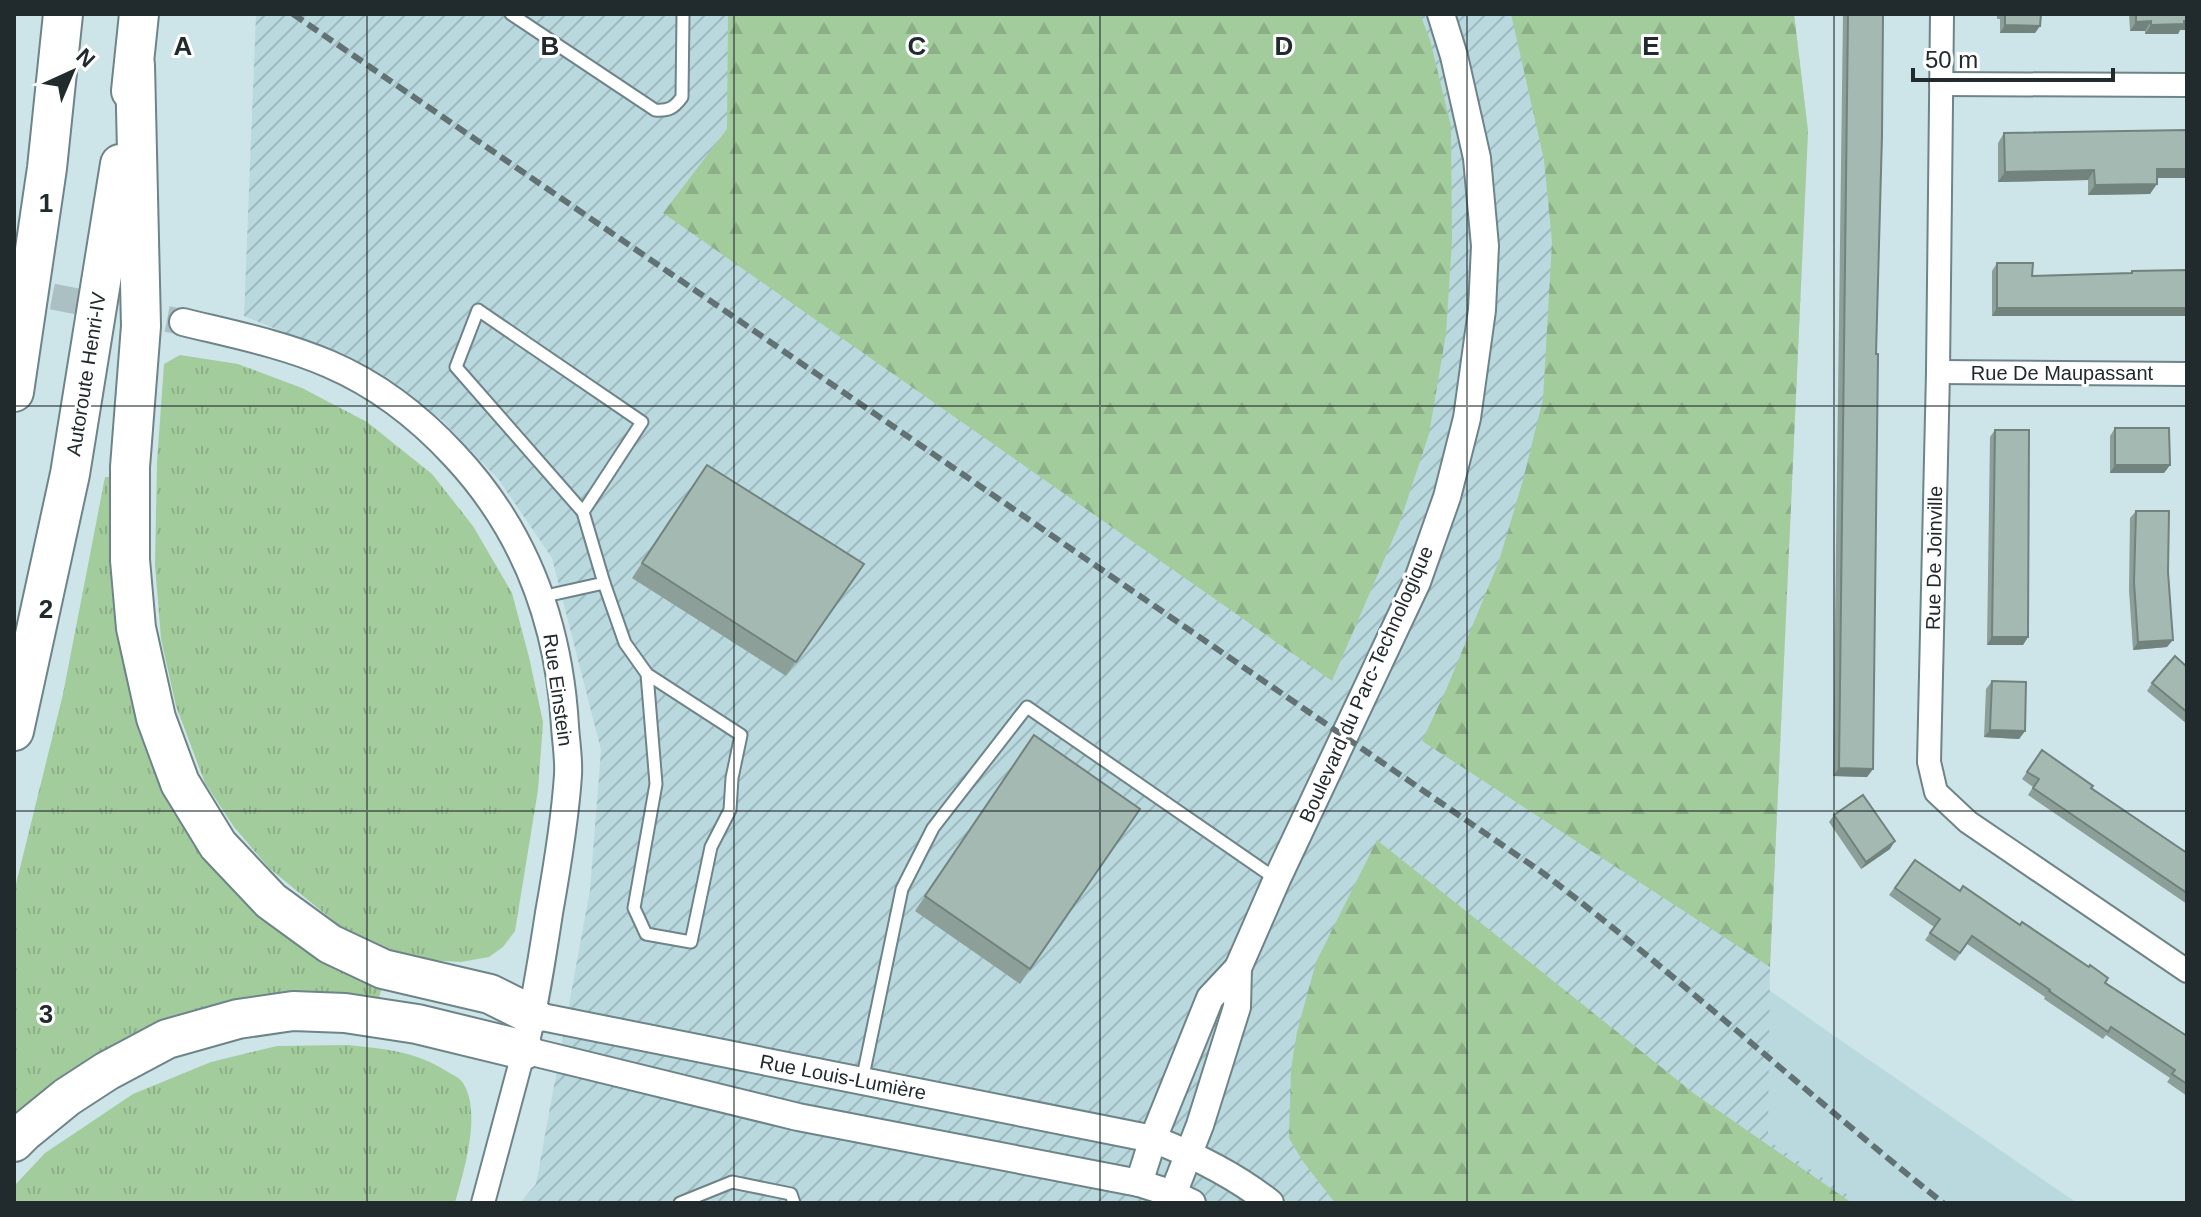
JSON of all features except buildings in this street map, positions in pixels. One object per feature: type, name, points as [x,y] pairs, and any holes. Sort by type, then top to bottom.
[{"type":"highway","points":[[14,392],[47,168],[63,14]]},
{"type":"highway","name":"Autoroute Henri-IV","points":[[14,731],[70,474],[135,65],[139,14]]},
{"type":"highway","points":[[135,65],[141,326],[130,467],[130,560],[136,628],[156,718],[180,783],[218,845],[271,901],[330,944],[383,969],[490,994],[528,1033]]},
{"type":"highway","points":[[14,1142],[67,1097],[107,1071],[167,1039],[238,1019],[293,1011],[345,1013],[417,1024],[528,1033]]},
{"type":"street","name":"Boulevard du Parc-Technologique","points":[[1238,968],[1237,1007],[1189,1153],[1179,1200],[1139,1183],[1153,1139],[1210,998],[1238,968],[1417,582],[1447,497],[1467,418],[1482,310],[1485,246],[1477,158],[1454,56],[1441,14]]},
{"type":"street","name":"Rue De Joinville","points":[[1942,14],[1929,762],[1936,792],[1968,822],[2187,971]]},
{"type":"street","points":[[1941,84],[2187,85]]},
{"type":"street","name":"Rue Einstein","points":[[183,322],[266,342],[330,364],[402,406],[436,435],[475,478],[512,532],[541,597],[555,641],[563,697],[568,772],[554,881],[528,1033],[483,1203]]},
{"type":"street","name":"Rue De Maupassant","points":[[1938,372],[2187,374]]},
{"type":"street","points":[[528,1033],[798,1117],[1139,1183]]},
{"type":"street","name":"Rue Louis-Lumière","points":[[528,1033],[862,1081],[1153,1139]]},
{"type":"street","points":[[1153,1139],[1189,1153],[1252,1188],[1270,1203]]},
{"type":"lane","points":[[511,14],[655,110],[664,111],[674,108],[682,97],[683,14]]},
{"type":"lane","points":[[583,512],[642,422],[478,310],[456,367],[583,512],[625,643],[647,674],[741,735],[732,778],[730,810],[711,847],[691,942],[646,934],[634,908],[656,784],[647,674]]},
{"type":"lane","points":[[541,597],[604,583]]},
{"type":"lane","points":[[862,1081],[902,889],[933,828],[1027,707],[1277,879]]},
{"type":"lane","points":[[680,1203],[732,1182],[791,1194],[794,1203]]},
{"type":"shaded area","points":[[256,14],[1794,14],[1808,131],[1770,967],[1768,1140],[1860,1203],[520,1203],[536,1184],[590,890],[601,750],[552,558],[499,480],[442,420],[363,365],[244,316]]},
{"type":"shaded area","points":[[1419,744],[2077,1203],[1860,1203],[1768,1140]]},
{"type":"green space","points":[[728,14],[1420,14],[1430,40],[1451,126],[1452,241],[1446,334],[1429,434],[1399,525],[1332,681],[663,213],[727,129]]},
{"type":"green space","points":[[1511,14],[1794,14],[1808,131],[1770,967],[1422,741],[1499,561],[1543,399],[1552,242],[1544,160]]},
{"type":"green space","points":[[180,355],[238,364],[302,388],[367,422],[432,474],[473,526],[512,593],[543,722],[538,790],[515,931],[503,947],[489,957],[461,962],[428,960],[399,955],[353,937],[269,868],[234,827],[205,783],[176,706],[161,639],[155,565],[157,462],[164,364]]},
{"type":"green space","points":[[105,477],[119,477],[162,776],[383,983],[379,998],[331,992],[288,993],[216,1004],[181,1014],[114,1044],[84,1062],[14,1122],[14,892],[63,694]]},
{"type":"green space","points":[[1377,840],[1696,1095],[1852,1203],[1335,1203],[1289,1138],[1291,1069],[1297,1032],[1316,962]]},
{"type":"green space","points":[[348,1045],[412,1055],[436,1065],[463,1083],[471,1109],[470,1142],[455,1203],[14,1203],[14,1186],[45,1153],[133,1094],[211,1062],[277,1046]]},
{"type":"tunnel","points":[[14,289],[183,322]]},
{"type":"railway","points":[[293,14],[1543,873],[1645,954],[1943,1203]]}]
